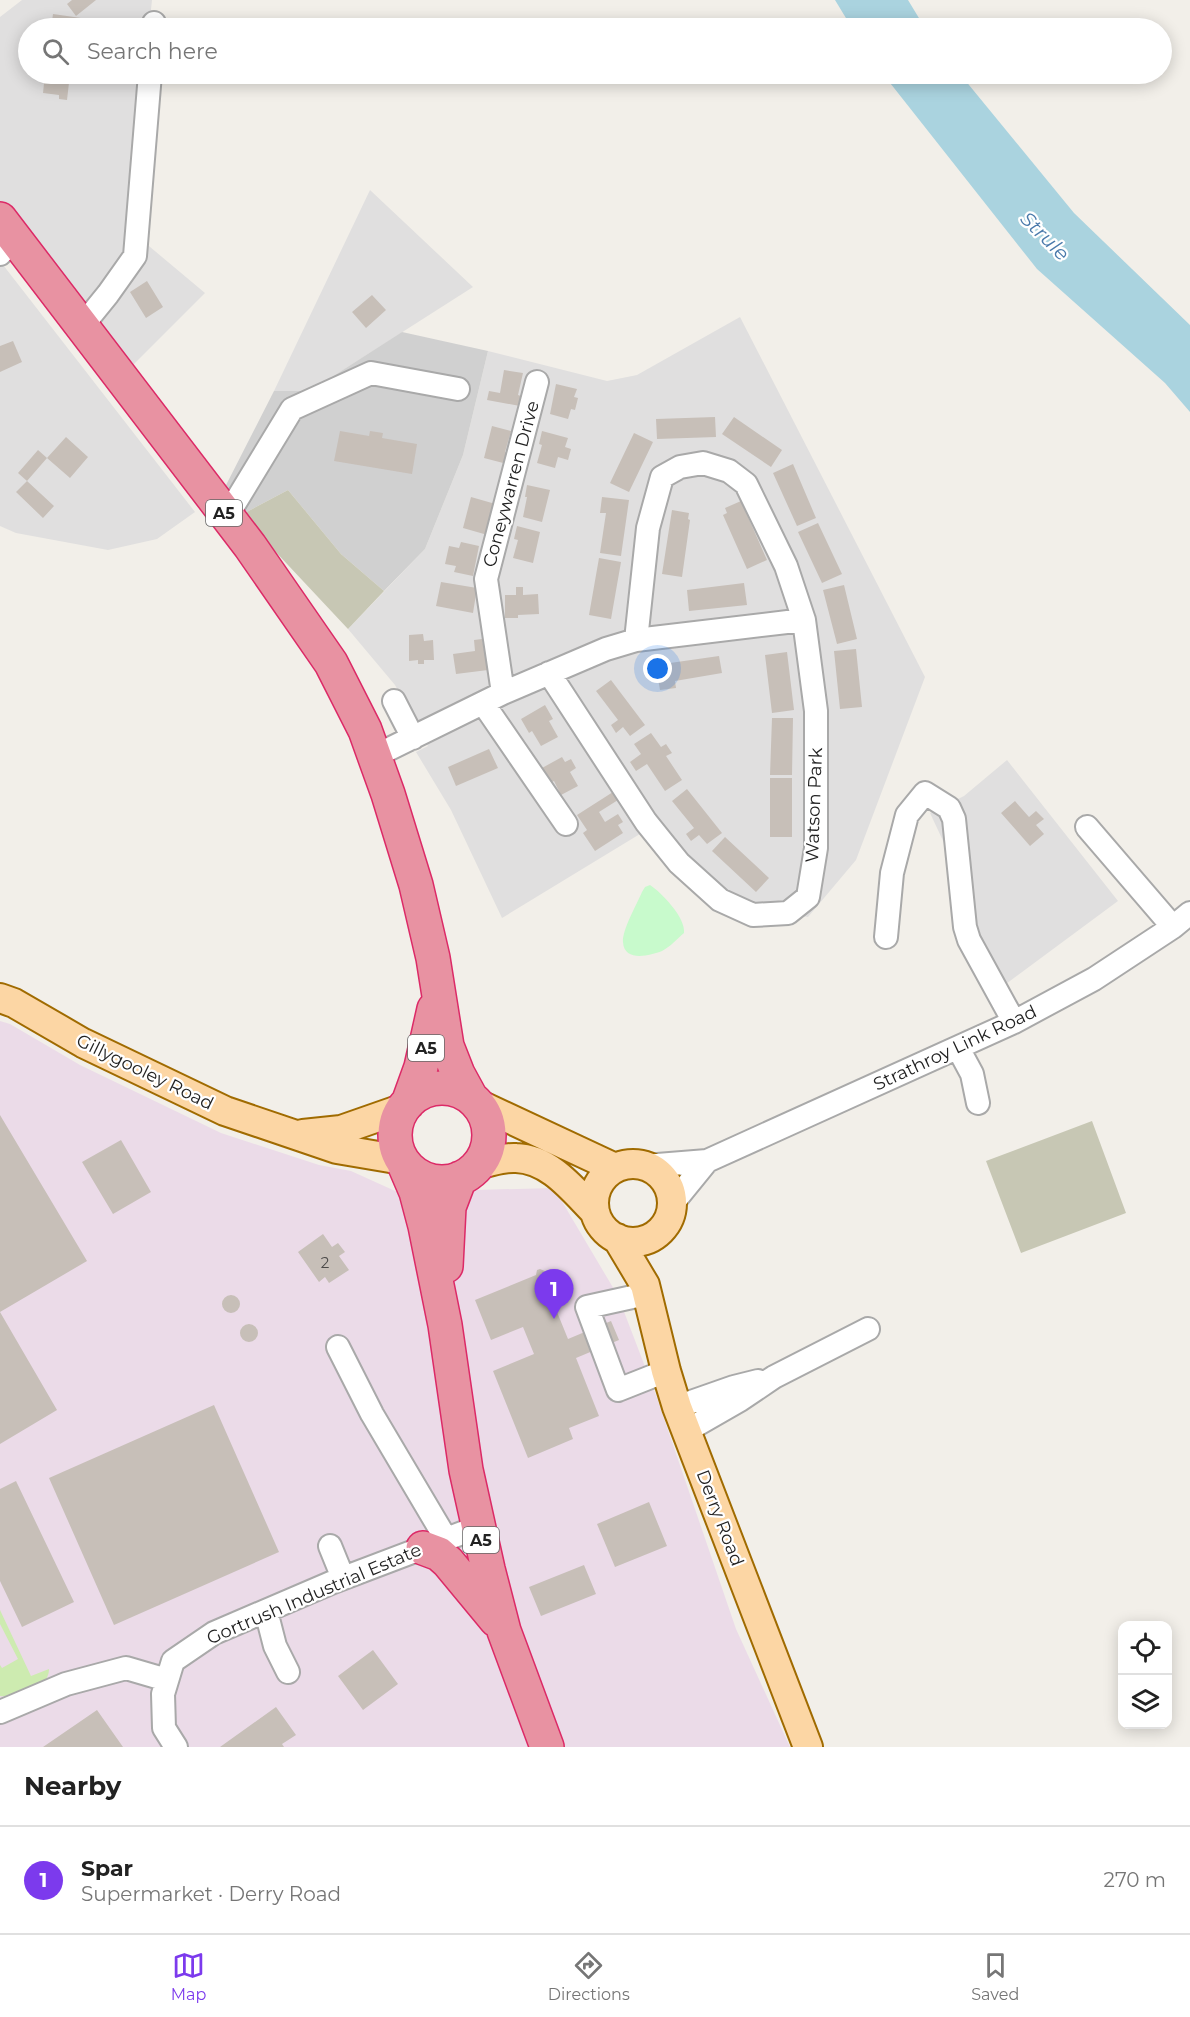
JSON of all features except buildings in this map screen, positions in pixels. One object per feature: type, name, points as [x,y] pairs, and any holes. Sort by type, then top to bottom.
[{"type":"highway","name":"A5","points":[[5,237],[82,326],[250,546],[331,663],[365,730],[388,794],[416,885],[433,958],[447,1046],[458,1074],[487,1120],[489,1135],[486,1150],[470,1171],[449,1208],[445,1325]]},
{"type":"highway","name":"A5","points":[[437,991],[421,1067],[395,1124],[394,1139],[397,1152],[416,1192],[425,1226],[445,1325],[466,1470],[504,1631],[547,1747]]},
{"type":"highway","name":"A5","points":[[404,1106],[426,1090],[441,1087],[456,1090],[473,1099]]},
{"type":"highway","points":[[403,1162],[414,1173],[426,1180],[439,1182],[470,1171]]},
{"type":"highway","points":[[434,1544],[439,1554],[472,1589],[504,1631]]},
{"type":"main road","name":"Gillygooley Road","points":[[0,998],[14,1002],[83,1043],[225,1111],[337,1149],[403,1162]]},
{"type":"main road","points":[[473,1099],[615,1168]]},
{"type":"main road","name":"Gillygooley Road","points":[[295,1135],[341,1130],[404,1106]]},
{"type":"main road","points":[[470,1171],[515,1158],[532,1160],[556,1173],[595,1212],[600,1223],[608,1232],[617,1238],[640,1241],[661,1231]]},
{"type":"main road","points":[[595,1212],[597,1188],[606,1175],[615,1168],[626,1165],[645,1166],[664,1179],[672,1195],[672,1204],[668,1222],[661,1231],[646,1289]]},
{"type":"main road","name":"Derry Road","points":[[617,1238],[646,1289],[666,1371],[682,1419],[808,1747]]},
{"type":"street","points":[[82,326],[135,256],[149,84]]},
{"type":"street","points":[[227,516],[292,409],[371,373],[458,388]]},
{"type":"street","name":"Coneywarren Drive","points":[[493,698],[486,579],[537,382]]},
{"type":"street","name":"Watson Park","points":[[549,673],[646,822],[679,863],[720,900],[753,915],[788,912],[808,897],[816,848],[816,711],[804,620],[786,566],[746,484],[729,471],[703,463],[680,467],[662,477],[648,528],[636,640]]},
{"type":"street","points":[[375,756],[493,698],[606,649],[636,640],[804,620]]},
{"type":"street","points":[[493,698],[566,824]]},
{"type":"street","points":[[394,701],[413,738]]},
{"type":"street","points":[[886,938],[892,873],[906,815],[925,793],[949,808],[954,819],[965,927],[969,940],[1014,1022]]},
{"type":"street","points":[[1087,827],[1173,927]]},
{"type":"street","name":"Strathroy Link Road","points":[[645,1166],[707,1161],[1014,1022],[1094,980],[1190,913]]},
{"type":"street","points":[[958,1047],[972,1074],[978,1103]]},
{"type":"street","name":"Strathroy Link Road","points":[[672,1204],[707,1161]]},
{"type":"street","points":[[646,1289],[587,1307],[618,1390],[666,1371]]},
{"type":"street","points":[[682,1419],[734,1387],[774,1377],[868,1329]]},
{"type":"street","points":[[338,1347],[434,1544]]},
{"type":"street","name":"Gortrush Industrial Estate","points":[[176,1747],[164,1728],[163,1694],[173,1661],[214,1633],[343,1578],[478,1527]]},
{"type":"street","points":[[330,1545],[343,1578]]},
{"type":"street","points":[[266,1611],[275,1646],[288,1672]]},
{"type":"street","points":[[0,1712],[66,1684],[126,1668],[167,1680]]},
{"type":"shaded area","points":[[22,0],[152,0],[150,18],[18,18],[18,84],[144,84],[131,231],[205,293],[128,370],[0,201],[0,17]]},
{"type":"shaded area","points":[[370,190],[473,287],[310,391],[274,391]]},
{"type":"shaded area","points":[[0,261],[195,512],[157,539],[108,550],[16,533],[0,526]]},
{"type":"shaded area","points":[[740,317],[925,677],[856,860],[808,917],[758,908],[720,887],[690,860],[658,823],[502,918],[451,810],[416,752],[428,746],[395,685],[348,629],[425,549],[463,455],[488,351],[607,381],[637,375]]},
{"type":"shaded area","points":[[402,332],[488,351],[463,455],[425,549],[384,591],[341,554],[288,490],[241,515],[223,491],[274,391],[310,391]]},
{"type":"shaded area","points":[[288,490],[341,554],[384,591],[348,629],[241,515]]},
{"type":"shaded area","points":[[1007,760],[1118,901],[991,995],[954,927],[945,845],[930,813],[964,796]]},
{"type":"shaded area","points":[[0,1021],[10,1024],[80,1065],[221,1133],[319,1165],[351,1171],[404,1195],[554,1188],[618,1296],[657,1398],[736,1629],[790,1747],[0,1747]]},
{"type":"shaded area","points":[[1092,1121],[1126,1213],[1021,1253],[986,1161]]},
{"type":"green space","points":[[650,885],[667,900],[677,913],[684,927],[684,933],[662,951],[644,956],[632,955],[624,948],[623,937],[642,892]]},
{"type":"green space","points":[[0,1610],[31,1676],[49,1669],[44,1681],[9,1696],[0,1696],[0,1665],[2,1668],[18,1659],[0,1624]]},
{"type":"water","points":[[835,0],[908,0],[919,18],[846,18]]},
{"type":"water","name":"Strule","points":[[891,84],[968,84],[1074,213],[1190,325],[1190,412],[1165,383],[1037,269]]},
{"type":"place","name":"Spar","points":[[554,1319]]}]
